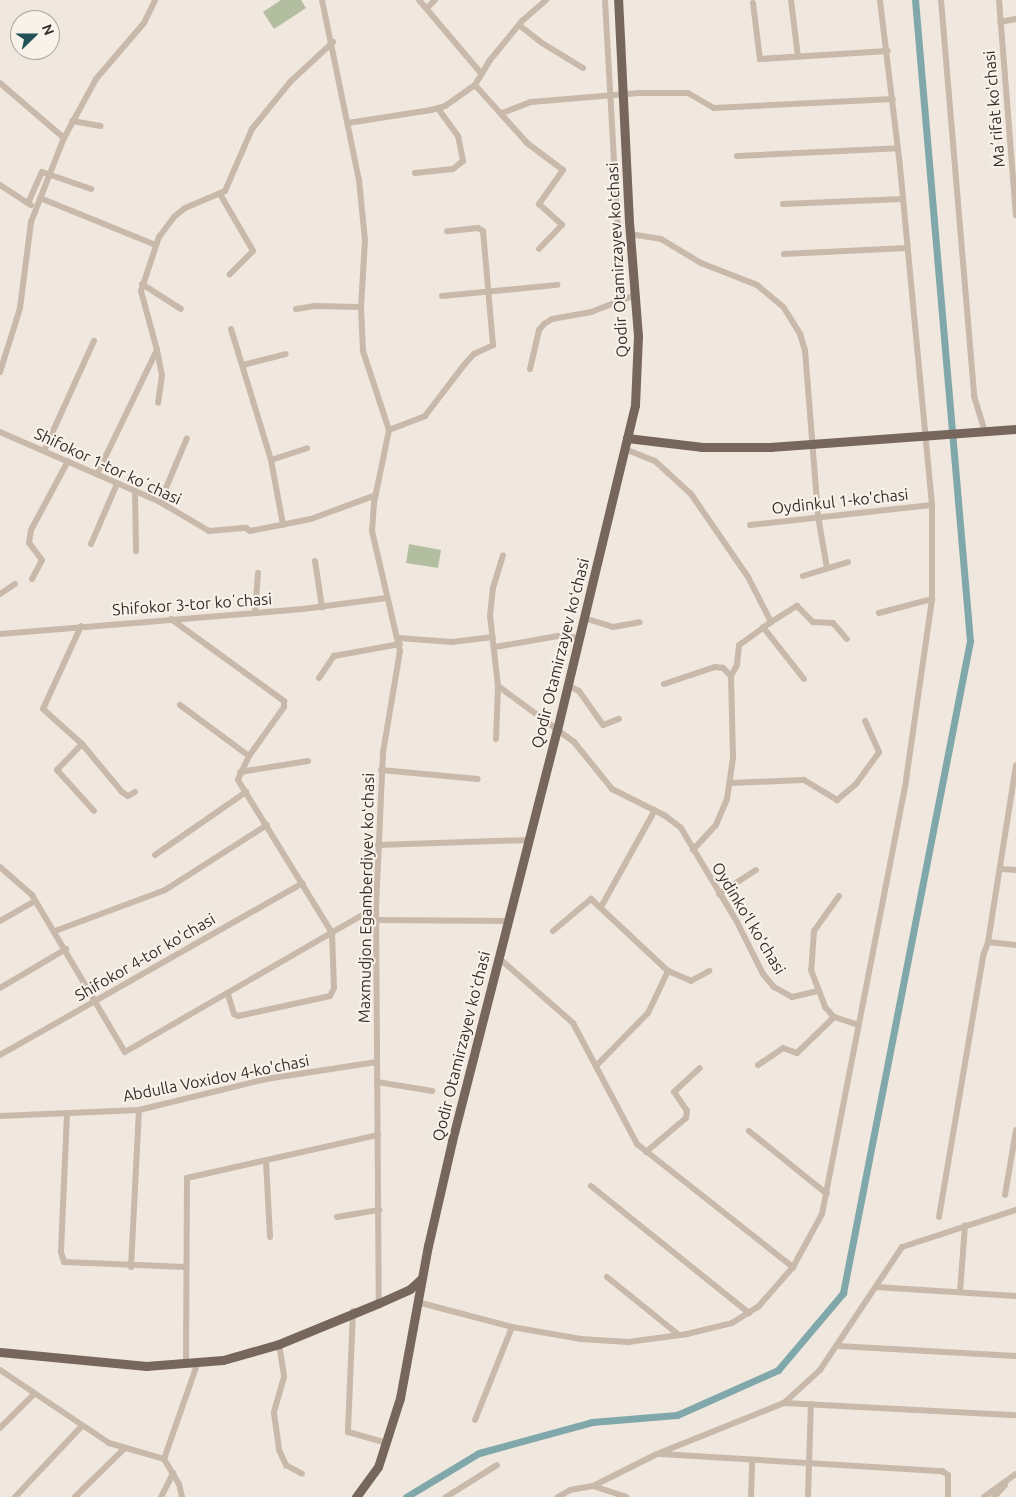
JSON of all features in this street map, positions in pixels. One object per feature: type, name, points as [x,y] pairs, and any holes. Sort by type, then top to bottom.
[{"type":"main road","name":"Qodir Otamirzayev koʻchasi","points":[[356,1497],[373,1477],[387,1443],[400,1398],[417,1302],[452,1141],[580,638],[635,405],[638,366],[635,295],[626,179],[624,95],[618,0]]},
{"type":"main road","points":[[627,438],[702,446],[812,446],[1016,429]]},
{"type":"main road","points":[[0,1352],[98,1363],[197,1364],[223,1360],[279,1344],[353,1311],[379,1303],[410,1289],[422,1279]]},
{"type":"street","points":[[0,372],[20,308],[25,250],[36,208],[64,138],[96,79],[144,23],[155,0]]},
{"type":"street","points":[[322,0],[333,42],[359,180],[365,240],[360,332],[367,370],[389,430],[425,416],[474,354],[492,346],[483,231],[471,228],[447,231]]},
{"type":"street","points":[[419,0],[481,73]]},
{"type":"street","points":[[427,8],[436,0]]},
{"type":"street","points":[[348,123],[438,108],[475,86],[481,73],[519,25],[546,0]]},
{"type":"street","points":[[605,0],[613,179],[622,301]]},
{"type":"street","points":[[791,0],[798,57]]},
{"type":"street","points":[[417,1302],[512,1327],[582,1339],[628,1342],[679,1335],[732,1323],[749,1313],[771,1293],[794,1267],[817,1228],[827,1194],[906,780],[932,599],[932,505],[927,437],[888,51],[880,0]]},
{"type":"street","points":[[941,0],[974,396],[982,431]]},
{"type":"street","name":"Maʼrifat ko'chasi","points":[[999,0],[1016,215]]},
{"type":"street","points":[[753,3],[758,57],[798,57],[888,51]]},
{"type":"street","points":[[1000,22],[1016,19]]},
{"type":"street","points":[[519,25],[542,43],[583,68]]},
{"type":"street","points":[[158,403],[162,375],[144,304],[142,284],[156,245],[167,225],[185,208],[220,194],[228,187],[252,129],[290,82],[333,42]]},
{"type":"street","points":[[0,83],[64,138]]},
{"type":"street","points":[[475,86],[502,113],[527,143],[563,170],[539,204],[562,225],[539,249]]},
{"type":"street","points":[[502,113],[531,102],[624,95],[688,93],[714,108],[893,99]]},
{"type":"street","points":[[1008,96],[1016,94]]},
{"type":"street","points":[[415,173],[456,169],[463,161],[458,136],[438,108]]},
{"type":"street","points":[[72,121],[101,126]]},
{"type":"street","points":[[611,140],[624,140]]},
{"type":"street","points":[[737,156],[898,148]]},
{"type":"street","points":[[28,203],[40,174],[50,172],[91,189]]},
{"type":"street","points":[[613,179],[626,179]]},
{"type":"street","points":[[0,185],[36,208]]},
{"type":"street","points":[[220,194],[253,251],[230,274]]},
{"type":"street","points":[[40,198],[156,245]]},
{"type":"street","points":[[783,204],[903,199]]},
{"type":"street","points":[[616,224],[629,222]]},
{"type":"street","points":[[630,234],[661,239],[701,264],[757,285],[784,308],[803,341],[818,516],[827,568]]},
{"type":"street","points":[[784,254],[907,248]]},
{"type":"street","points":[[142,284],[181,309]]},
{"type":"street","points":[[442,296],[488,290],[557,285]]},
{"type":"street","points":[[530,369],[539,330],[544,324],[622,301],[635,295]]},
{"type":"street","points":[[296,309],[314,306],[360,306]]},
{"type":"street","points":[[231,329],[271,460],[283,524]]},
{"type":"street","points":[[44,452],[94,341]]},
{"type":"street","points":[[0,348],[7,351]]},
{"type":"street","points":[[97,474],[157,350]]},
{"type":"street","points":[[243,365],[286,354]]},
{"type":"street","name":"Maxmudjon Egamberdiyev koʻchasi","points":[[379,1303],[376,907],[381,770],[399,641],[373,545],[372,516],[389,430]]},
{"type":"street","name":"Shifokor 1-tor koʼchasi","points":[[0,432],[160,502],[209,531],[246,528],[250,531],[311,519],[376,495]]},
{"type":"street","points":[[160,502],[187,438]]},
{"type":"street","points":[[271,460],[307,448]]},
{"type":"street","points":[[625,449],[655,461],[691,494],[748,577],[770,622]]},
{"type":"street","points":[[32,579],[42,560],[29,543],[31,530],[68,462]]},
{"type":"street","points":[[91,544],[117,484]]},
{"type":"street","points":[[135,491],[136,552]]},
{"type":"street","name":"Oydinkul 1-ko'chasi","points":[[750,525],[818,516],[932,505]]},
{"type":"street","points":[[496,739],[498,686],[491,600],[502,556]]},
{"type":"street","points":[[315,561],[322,607]]},
{"type":"street","points":[[803,576],[848,562]]},
{"type":"street","points":[[255,613],[258,572]]},
{"type":"street","points":[[0,594],[15,584]]},
{"type":"street","name":"Shifokor 3-tor koʼchasi","points":[[0,634],[322,607],[386,598]]},
{"type":"street","points":[[879,613],[932,599]]},
{"type":"street","name":"Oydinkoʻl koʻchasi","points":[[693,850],[722,814],[731,782],[733,737],[731,676],[738,665],[740,644],[770,622],[797,606],[813,622],[833,623],[847,639]]},
{"type":"street","points":[[584,618],[613,627],[640,622]]},
{"type":"street","points":[[171,619],[284,701],[284,707],[248,756],[238,780],[304,883],[332,933],[334,988],[330,996],[238,1016],[234,1014],[228,994]]},
{"type":"street","points":[[81,626],[43,709],[82,744],[122,792],[128,796],[135,792]]},
{"type":"street","points":[[763,627],[804,678]]},
{"type":"street","points":[[495,647],[558,636],[580,638]]},
{"type":"street","points":[[318,678],[334,656],[399,641],[452,642],[493,637]]},
{"type":"street","points":[[664,684],[715,667],[723,668],[731,676]]},
{"type":"street","points":[[568,685],[579,691],[603,725],[619,720]]},
{"type":"street","name":"Oydinkoʻl koʻchasi","points":[[498,686],[583,751],[612,788],[674,821],[719,894],[767,981],[792,997],[817,991]]},
{"type":"street","points":[[180,705],[248,756]]},
{"type":"street","points":[[731,782],[804,780],[837,800],[856,784],[879,752],[865,721]]},
{"type":"street","points":[[82,744],[57,770],[94,811]]},
{"type":"street","points":[[240,772],[308,762]]},
{"type":"street","points":[[939,1217],[984,951],[988,942],[1014,802],[1016,765]]},
{"type":"street","points":[[381,770],[478,779]]},
{"type":"street","points":[[155,855],[246,792]]},
{"type":"street","points":[[601,907],[655,810]]},
{"type":"street","points":[[55,931],[165,890],[267,826]]},
{"type":"street","points":[[378,845],[529,840]]},
{"type":"street","points":[[0,867],[35,901],[55,931],[125,1052],[376,907]]},
{"type":"street","points":[[1001,869],[1016,870]]},
{"type":"street","points":[[719,894],[756,870]]},
{"type":"street","name":"Shifokor 4-tor ko'chasi","points":[[0,1055],[304,883]]},
{"type":"street","points":[[839,896],[812,938],[811,970],[817,991],[834,1017],[858,1026]]},
{"type":"street","points":[[553,931],[589,899],[601,907],[668,971],[691,981],[709,971]]},
{"type":"street","points":[[0,921],[35,901]]},
{"type":"street","points":[[376,920],[509,922]]},
{"type":"street","points":[[988,942],[1016,945]]},
{"type":"street","points":[[0,988],[66,950]]},
{"type":"street","points":[[500,958],[573,1024],[597,1064],[631,1137],[646,1152],[794,1267]]},
{"type":"street","points":[[597,1064],[648,1013],[668,971]]},
{"type":"street","points":[[758,1065],[783,1048],[795,1054],[834,1017]]},
{"type":"street","name":"Abdulla Voxidov 4-ko'chasi","points":[[0,1116],[139,1110],[266,1080],[377,1062]]},
{"type":"street","points":[[646,1152],[686,1118],[687,1111],[674,1092],[700,1068]]},
{"type":"street","points":[[377,1082],[432,1091]]},
{"type":"street","points":[[131,1267],[139,1110]]},
{"type":"street","points":[[67,1114],[62,1258],[68,1263],[131,1267],[185,1267]]},
{"type":"street","points":[[1005,1195],[1016,1130]]},
{"type":"street","points":[[749,1131],[827,1194]]},
{"type":"street","points":[[186,1364],[186,1179],[378,1135]]},
{"type":"street","points":[[266,1162],[270,1238]]},
{"type":"street","points":[[591,1186],[749,1313]]},
{"type":"street","points":[[336,1217],[379,1210]]},
{"type":"street","points":[[558,1497],[570,1490],[593,1486],[657,1454],[784,1403],[820,1370],[852,1325],[856,1312],[876,1287],[906,1243],[1016,1210]]},
{"type":"street","points":[[960,1292],[965,1225]]},
{"type":"street","points":[[607,1277],[679,1335]]},
{"type":"street","points":[[876,1287],[1016,1296]]},
{"type":"street","points":[[353,1311],[348,1432],[387,1443]]},
{"type":"street","points":[[475,1420],[512,1327]]},
{"type":"street","points":[[279,1344],[284,1377],[274,1414],[279,1450],[286,1465],[302,1474]]},
{"type":"street","points":[[838,1346],[1016,1356]]},
{"type":"street","points":[[164,1459],[197,1364]]},
{"type":"street","points":[[0,1370],[33,1395],[82,1426],[124,1449],[164,1459],[173,1473],[182,1497]]},
{"type":"street","points":[[0,1428],[33,1395]]},
{"type":"street","points":[[784,1403],[1016,1416]]},
{"type":"street","points":[[808,1497],[811,1404]]},
{"type":"street","points":[[15,1497],[82,1426]]},
{"type":"street","points":[[75,1497],[124,1449]]},
{"type":"street","points":[[657,1454],[942,1471],[948,1475],[948,1497]]},
{"type":"street","points":[[751,1497],[752,1460]]},
{"type":"street","points":[[446,1497],[497,1465]]},
{"type":"street","points":[[162,1497],[173,1473]]},
{"type":"street","points":[[984,1497],[1016,1474]]},
{"type":"street","points":[[994,1497],[1009,1480]]},
{"type":"street","points":[[593,1486],[626,1497]]},
{"type":"green space","points":[[281,0],[301,0],[306,8],[274,29],[263,12]]},
{"type":"green space","points":[[409,544],[441,550],[438,568],[406,563]]},
{"type":"waterway","points":[[406,1497],[479,1453],[592,1422],[677,1415],[778,1370],[843,1293],[970,641],[915,0]]}]
